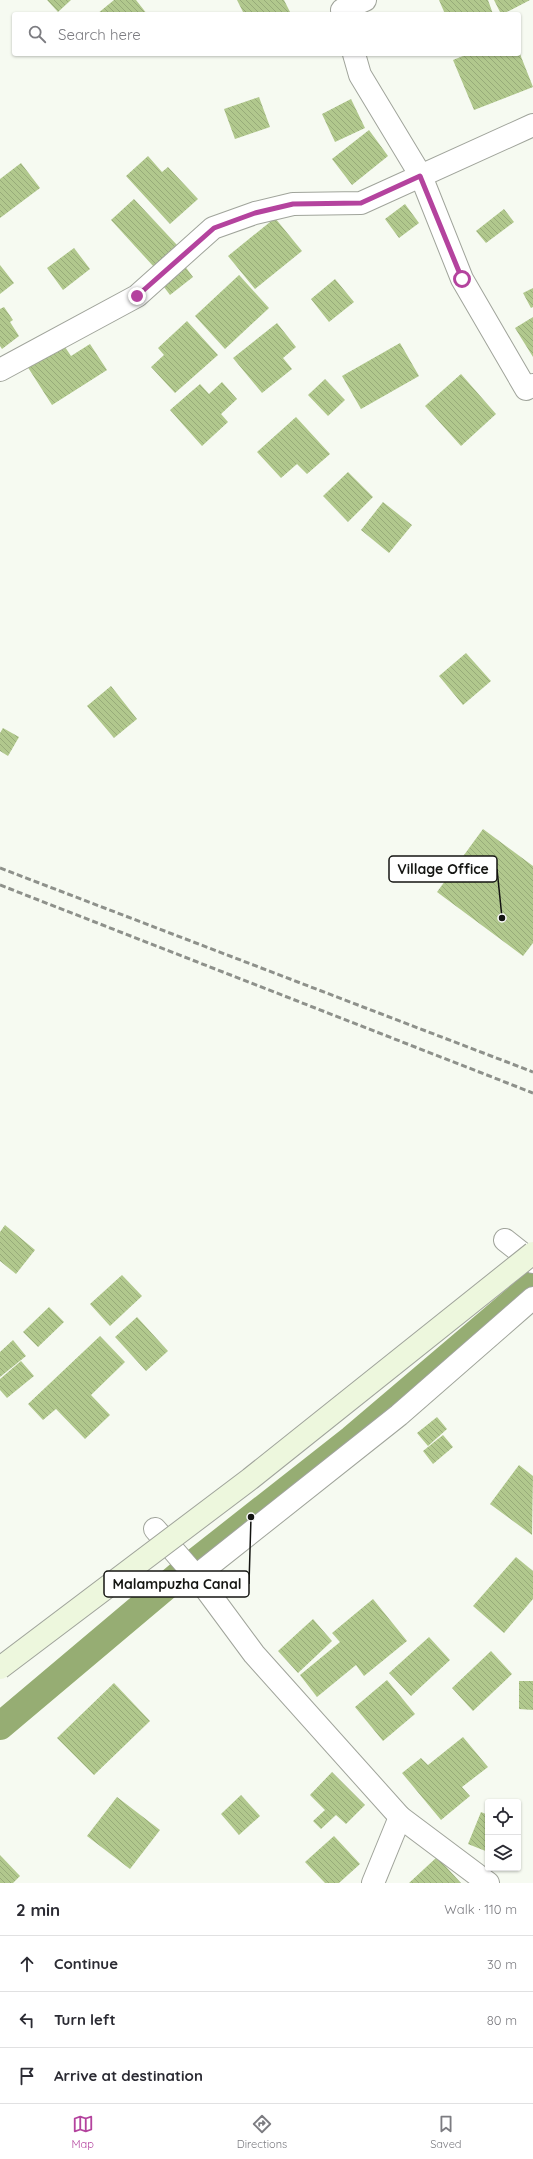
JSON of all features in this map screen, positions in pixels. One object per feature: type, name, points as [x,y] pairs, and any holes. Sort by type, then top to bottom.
[{"type":"main road","points":[[0,1668],[250,1479],[533,1253]]},
{"type":"street","points":[[341,8],[365,0]]},
{"type":"street","points":[[355,56],[360,75],[420,176],[462,279],[531,392]]},
{"type":"street","points":[[0,370],[137,296],[214,228],[255,213],[293,204],[361,203],[533,125]]},
{"type":"street","points":[[508,1242],[533,1262]]},
{"type":"street","points":[[198,1578],[399,1415],[533,1298]]},
{"type":"street","points":[[155,1529],[198,1578],[254,1654],[400,1817],[488,1883]]},
{"type":"street","points":[[373,1883],[400,1817]]},
{"type":"building","points":[[47,0],[71,0],[58,12]]},
{"type":"building","points":[[114,0],[136,0],[145,12],[99,12]]},
{"type":"building","points":[[237,0],[284,0],[290,12],[243,12]]},
{"type":"building","points":[[439,0],[488,0],[492,12],[444,12]]},
{"type":"building","points":[[494,0],[530,0],[507,12],[500,12]]},
{"type":"building","points":[[463,56],[521,56],[533,87],[474,110],[453,60]]},
{"type":"building","points":[[259,97],[270,127],[235,139],[224,109]]},
{"type":"building","points":[[351,99],[365,128],[335,142],[322,114]]},
{"type":"building","points":[[369,130],[388,156],[352,185],[332,159]]},
{"type":"building","points":[[148,156],[162,172],[168,167],[198,199],[170,224],[126,176]]},
{"type":"building","points":[[21,163],[40,188],[0,218],[0,179]]},
{"type":"building","points":[[134,199],[177,245],[154,267],[111,220]]},
{"type":"building","points":[[405,204],[419,223],[399,238],[385,219]]},
{"type":"building","points":[[504,209],[514,222],[486,243],[476,231]]},
{"type":"building","points":[[275,218],[302,251],[255,289],[228,256]]},
{"type":"building","points":[[74,248],[90,269],[63,290],[47,268]]},
{"type":"building","points":[[181,261],[193,277],[170,295],[158,279]]},
{"type":"building","points":[[0,265],[14,283],[0,294]]},
{"type":"building","points":[[239,275],[269,308],[225,349],[195,316]]},
{"type":"building","points":[[335,279],[354,302],[329,322],[311,299]]},
{"type":"building","points":[[533,288],[533,307],[531,308],[523,293]]},
{"type":"building","points":[[4,307],[13,320],[10,322],[19,336],[2,349],[0,346],[0,309]]},
{"type":"building","points":[[533,317],[533,357],[515,328]]},
{"type":"building","points":[[187,321],[218,355],[175,393],[151,367],[164,355],[158,348]]},
{"type":"building","points":[[277,323],[296,347],[283,358],[292,369],[262,393],[233,358]]},
{"type":"building","points":[[400,343],[419,376],[361,409],[342,376]]},
{"type":"building","points":[[63,344],[71,356],[90,344],[107,370],[52,405],[27,366]]},
{"type":"building","points":[[461,374],[496,414],[461,446],[425,406]]},
{"type":"building","points":[[325,379],[345,400],[328,416],[308,395]]},
{"type":"building","points":[[222,382],[237,399],[221,414],[228,422],[202,446],[170,410],[200,384],[209,394]]},
{"type":"building","points":[[296,417],[330,454],[307,474],[297,464],[281,478],[257,452]]},
{"type":"building","points":[[348,472],[373,497],[348,522],[323,496]]},
{"type":"building","points":[[383,502],[412,525],[389,553],[361,530]]},
{"type":"building","points":[[466,653],[491,681],[463,705],[439,676]]},
{"type":"building","points":[[111,686],[137,719],[114,738],[87,706]]},
{"type":"building","points":[[3,728],[19,737],[8,756],[0,751],[0,733]]},
{"type":"building","points":[[483,829],[533,866],[533,943],[523,956],[437,892]]},
{"type":"building","points":[[5,1225],[35,1250],[16,1274],[0,1261],[0,1232]]},
{"type":"building","points":[[122,1275],[142,1296],[110,1326],[90,1304]]},
{"type":"building","points":[[49,1307],[64,1322],[38,1347],[23,1332]]},
{"type":"building","points":[[137,1317],[168,1351],[146,1371],[115,1337]]},
{"type":"building","points":[[100,1336],[125,1362],[91,1395],[110,1415],[85,1439],[56,1409],[43,1420],[28,1404]]},
{"type":"building","points":[[13,1340],[26,1356],[0,1377],[0,1352]]},
{"type":"building","points":[[21,1361],[34,1376],[7,1398],[0,1390],[0,1379]]},
{"type":"building","points":[[437,1417],[447,1429],[428,1446],[417,1433]]},
{"type":"building","points":[[443,1435],[453,1447],[433,1464],[423,1451]]},
{"type":"building","points":[[519,1465],[533,1476],[532,1535],[490,1504]]},
{"type":"building","points":[[516,1557],[533,1571],[533,1599],[504,1633],[473,1606]]},
{"type":"building","points":[[373,1599],[407,1641],[364,1676],[356,1665],[317,1697],[300,1675],[340,1642],[332,1633]]},
{"type":"building","points":[[313,1619],[332,1641],[298,1673],[278,1651]]},
{"type":"building","points":[[429,1637],[450,1660],[411,1696],[389,1673]]},
{"type":"building","points":[[491,1651],[512,1674],[473,1711],[452,1688]]},
{"type":"building","points":[[387,1680],[415,1714],[383,1741],[355,1707]]},
{"type":"building","points":[[519,1681],[533,1681],[533,1710],[519,1709]]},
{"type":"building","points":[[114,1683],[150,1721],[94,1775],[57,1738]]},
{"type":"building","points":[[463,1737],[488,1767],[462,1787],[470,1796],[441,1820],[402,1773],[421,1758],[428,1765]]},
{"type":"building","points":[[332,1772],[365,1805],[346,1824],[336,1815],[321,1829],[313,1821],[325,1810],[310,1795]]},
{"type":"building","points":[[241,1795],[260,1816],[239,1835],[221,1814]]},
{"type":"building","points":[[117,1797],[160,1830],[130,1869],[87,1836]]},
{"type":"building","points":[[481,1812],[485,1814],[485,1851],[468,1844]]},
{"type":"building","points":[[334,1836],[360,1864],[339,1883],[325,1883],[305,1862]]},
{"type":"building","points":[[0,1855],[20,1876],[13,1883],[0,1883]]},
{"type":"building","points":[[437,1857],[461,1883],[409,1883]]},
{"type":"waterway","points":[[0,1726],[184,1571],[352,1439],[533,1285]]},
{"type":"railway","points":[[0,868],[533,1072]]},
{"type":"railway","points":[[0,885],[533,1093]]},
{"type":"place","name":"Village Office","points":[[502,918]]},
{"type":"place","name":"Malampuzha Canal","points":[[251,1517]]},
{"type":"route","points":[[137,296],[214,228],[255,213],[293,204],[361,203],[420,176],[462,279]]}]
